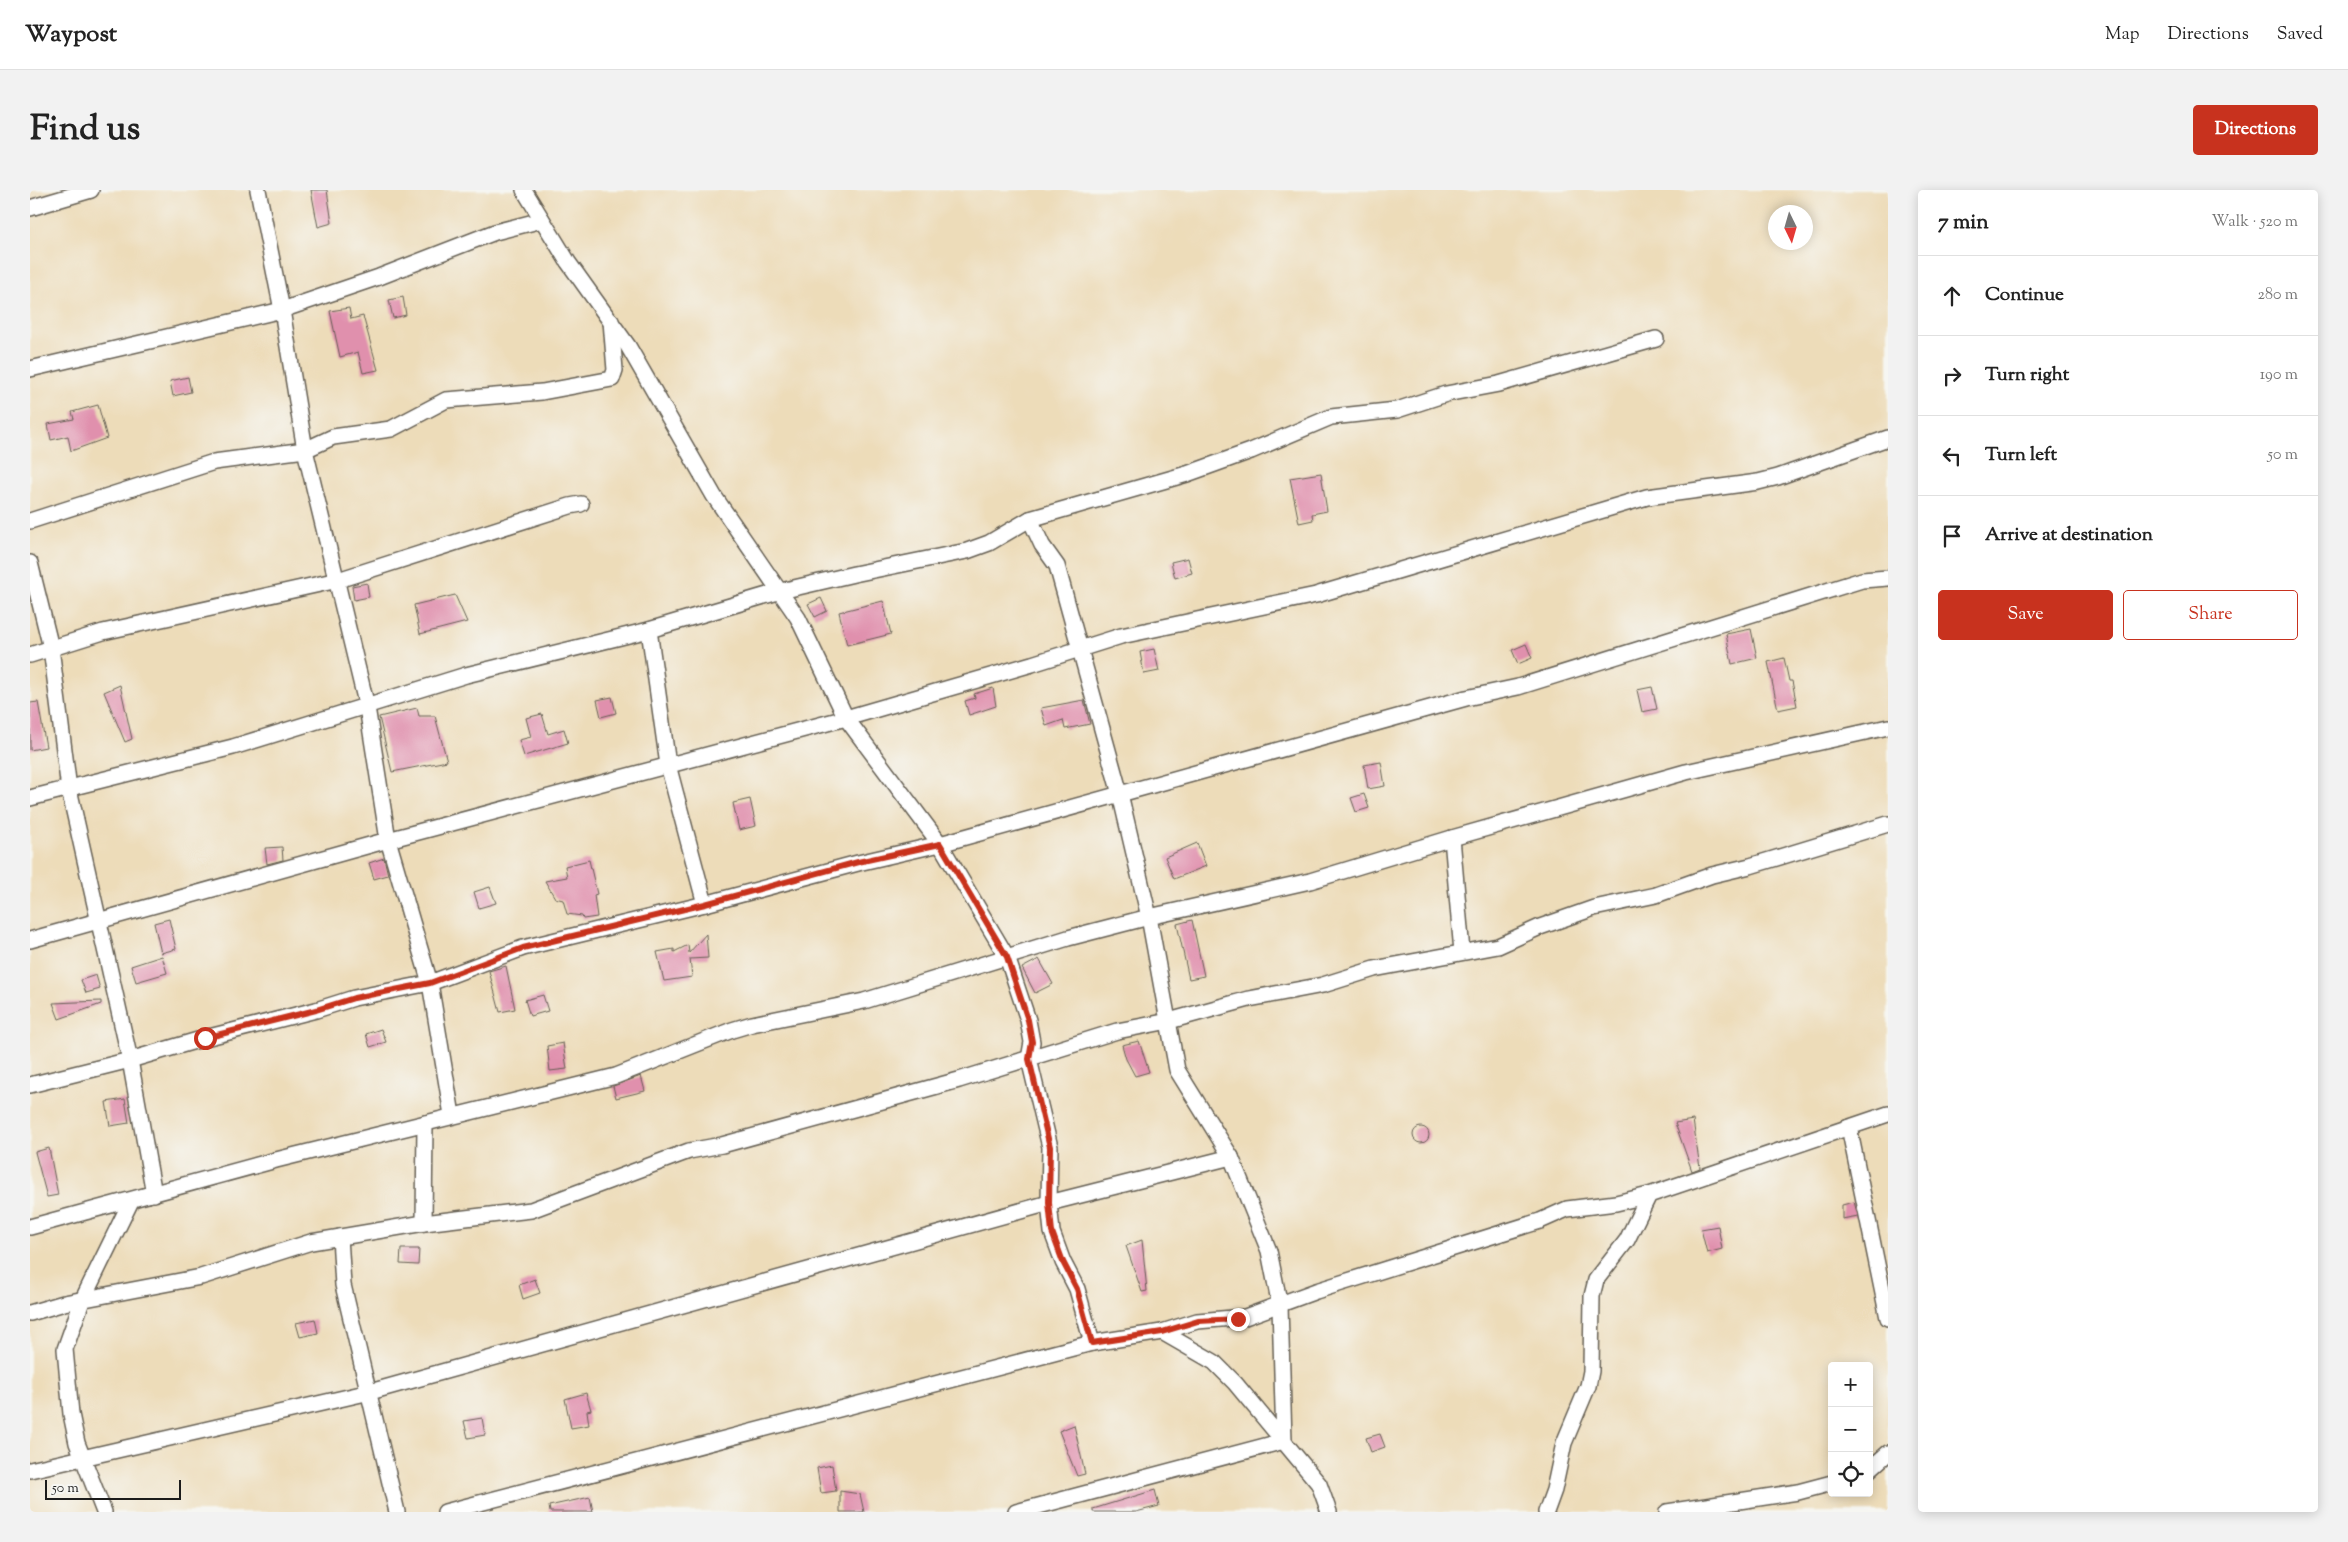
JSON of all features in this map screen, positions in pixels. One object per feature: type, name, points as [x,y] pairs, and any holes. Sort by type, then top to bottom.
[{"type":"street","points":[[30,208],[91,190]]},
{"type":"street","points":[[258,190],[282,310],[305,450],[338,580],[367,707],[388,840],[430,983],[452,1115]]},
{"type":"street","points":[[524,190],[568,262],[628,346],[714,496],[798,618],[846,718],[940,844],[1007,957],[1029,1027],[1032,1042],[1029,1059],[1050,1147],[1049,1203],[1052,1232],[1063,1262],[1077,1289],[1092,1343]]},
{"type":"street","points":[[30,369],[282,310],[379,277],[495,232],[542,220]]},
{"type":"street","points":[[30,521],[214,462],[305,450],[332,437],[392,429],[446,400],[542,392],[612,379],[615,370],[611,320]]},
{"type":"street","points":[[30,798],[233,747],[466,675],[649,630],[780,591],[968,551],[990,543],[1030,519],[1187,474],[1251,451],[1331,417],[1397,410],[1446,394],[1498,384],[1656,339]]},
{"type":"street","points":[[30,940],[388,840],[846,718],[1121,636],[1316,595],[1646,496],[1758,482],[1778,477],[1888,438]]},
{"type":"street","points":[[30,655],[103,632],[150,620],[338,580],[581,504]]},
{"type":"street","points":[[1030,519],[1042,545],[1057,566],[1120,794],[1149,917],[1177,1070],[1230,1157],[1269,1251],[1280,1306],[1284,1441]]},
{"type":"street","points":[[30,562],[51,648],[69,788],[130,1060],[154,1194]]},
{"type":"street","points":[[30,1085],[130,1060],[347,1000],[430,983],[523,948],[705,904],[858,862],[940,844],[1448,703],[1518,687],[1862,580],[1888,578]]},
{"type":"street","points":[[649,630],[668,765],[705,904]]},
{"type":"street","points":[[30,1227],[276,1160],[616,1076],[732,1030],[864,1001],[1068,938],[1149,917],[1310,882],[1452,838],[1686,772],[1888,727]]},
{"type":"street","points":[[30,1313],[57,1305],[201,1277],[311,1242],[424,1223],[531,1210],[689,1151],[722,1145],[1029,1059],[1101,1036],[1169,1021],[1248,999],[1323,985],[1374,969],[1498,946],[1540,927],[1594,908],[1656,894],[1712,875],[1750,866],[1888,824]]},
{"type":"street","points":[[1452,838],[1462,952]]},
{"type":"street","points":[[445,1512],[1092,1343],[1162,1332],[1198,1321],[1245,1317],[1280,1306],[1316,1291],[1540,1221],[1567,1209],[1616,1203],[1649,1195],[1888,1114]]},
{"type":"street","points":[[424,1223],[425,1123]]},
{"type":"street","points":[[1849,1127],[1888,1318]]},
{"type":"street","points":[[30,1470],[370,1392],[1049,1203],[1230,1157]]},
{"type":"street","points":[[1546,1512],[1554,1490],[1564,1443],[1582,1404],[1590,1378],[1592,1296],[1596,1280],[1627,1240],[1649,1195]]},
{"type":"street","points":[[104,1512],[78,1443],[71,1414],[64,1359],[65,1349],[82,1301],[131,1201]]},
{"type":"street","points":[[340,1237],[343,1285],[370,1392],[396,1512]]},
{"type":"street","points":[[1162,1332],[1214,1362],[1235,1383],[1319,1484],[1329,1512]]},
{"type":"street","points":[[1016,1512],[1284,1441]]},
{"type":"street","points":[[1873,1466],[1888,1453]]},
{"type":"street","points":[[1667,1512],[1798,1492],[1828,1484]]},
{"type":"building","points":[[311,190],[327,190],[332,223],[318,227]]},
{"type":"building","points":[[403,297],[406,315],[393,318],[389,300]]},
{"type":"building","points":[[349,308],[351,319],[363,316],[378,370],[363,373],[358,352],[340,357],[330,311]]},
{"type":"building","points":[[188,377],[191,392],[173,396],[170,381]]},
{"type":"building","points":[[98,405],[107,438],[71,451],[68,436],[51,440],[48,424],[74,419],[72,412]]},
{"type":"building","points":[[1321,473],[1327,511],[1312,514],[1313,520],[1299,523],[1290,478]]},
{"type":"building","points":[[1188,558],[1192,573],[1175,578],[1171,562]]},
{"type":"building","points":[[367,583],[369,597],[354,600],[352,586]]},
{"type":"building","points":[[455,595],[467,622],[420,634],[414,605]]},
{"type":"building","points":[[821,598],[827,611],[815,617],[808,604]]},
{"type":"building","points":[[883,601],[891,634],[847,645],[839,612]]},
{"type":"building","points":[[1751,629],[1757,658],[1732,664],[1726,634]]},
{"type":"building","points":[[1526,644],[1532,658],[1518,664],[1512,650]]},
{"type":"building","points":[[1154,649],[1159,671],[1144,674],[1140,652]]},
{"type":"building","points":[[1784,658],[1789,681],[1792,681],[1797,706],[1778,710],[1768,662]]},
{"type":"building","points":[[120,685],[132,739],[125,742],[104,692]]},
{"type":"building","points":[[1652,687],[1657,709],[1642,712],[1637,690]]},
{"type":"building","points":[[993,688],[996,706],[969,715],[965,701],[975,698],[974,694]]},
{"type":"building","points":[[612,697],[616,713],[601,717],[597,700]]},
{"type":"building","points":[[1084,700],[1090,724],[1065,729],[1063,720],[1046,726],[1041,708]]},
{"type":"building","points":[[38,702],[46,747],[30,750],[30,703]]},
{"type":"building","points":[[417,708],[419,716],[435,716],[447,761],[392,772],[379,717]]},
{"type":"building","points":[[542,714],[548,734],[564,729],[568,743],[524,756],[519,740],[531,737],[526,718]]},
{"type":"building","points":[[1381,762],[1385,786],[1368,789],[1364,765]]},
{"type":"building","points":[[1364,794],[1369,808],[1356,812],[1351,798]]},
{"type":"building","points":[[750,799],[756,826],[739,830],[733,803]]},
{"type":"building","points":[[1197,843],[1206,866],[1174,879],[1165,857]]},
{"type":"building","points":[[282,847],[283,860],[267,864],[265,848]]},
{"type":"building","points":[[384,858],[388,875],[374,879],[369,863]]},
{"type":"building","points":[[589,860],[597,894],[594,895],[597,917],[583,919],[582,916],[567,914],[563,900],[555,898],[545,881],[567,877],[565,866]]},
{"type":"building","points":[[490,887],[496,903],[479,908],[474,892]]},
{"type":"building","points":[[169,919],[176,949],[161,953],[154,923]]},
{"type":"building","points":[[1192,920],[1204,976],[1189,979],[1177,924]]},
{"type":"building","points":[[706,934],[708,958],[690,959],[692,977],[664,981],[657,952],[674,949],[674,952],[688,945],[689,953]]},
{"type":"building","points":[[162,956],[167,973],[136,982],[131,966]]},
{"type":"building","points":[[1039,959],[1053,984],[1035,993],[1022,968]]},
{"type":"building","points":[[506,966],[515,1009],[500,1012],[489,971]]},
{"type":"building","points":[[96,975],[100,989],[86,993],[81,980]]},
{"type":"building","points":[[543,995],[548,1011],[530,1016],[525,1000]]},
{"type":"building","points":[[101,1001],[101,1004],[59,1019],[53,1003]]},
{"type":"building","points":[[381,1029],[386,1042],[370,1047],[366,1034]]},
{"type":"building","points":[[1139,1041],[1149,1072],[1135,1076],[1126,1059],[1122,1045]]},
{"type":"building","points":[[563,1043],[567,1069],[550,1071],[547,1046]]},
{"type":"building","points":[[641,1076],[645,1091],[616,1098],[613,1086]]},
{"type":"building","points":[[125,1099],[129,1123],[110,1126],[106,1102]]},
{"type":"building","points":[[1693,1120],[1700,1168],[1692,1171],[1675,1123]]},
{"type":"building","points":[[1421,1127],[1427,1129],[1429,1135],[1427,1141],[1421,1143],[1415,1141],[1413,1135],[1415,1129]]},
{"type":"building","points":[[49,1148],[58,1195],[47,1197],[35,1152]]},
{"type":"building","points":[[1854,1202],[1858,1216],[1842,1219],[1842,1205]]},
{"type":"building","points":[[1718,1226],[1722,1249],[1707,1253],[1701,1229]]},
{"type":"building","points":[[1142,1240],[1147,1291],[1142,1292],[1126,1246]]},
{"type":"building","points":[[401,1249],[419,1249],[418,1265],[400,1264]]},
{"type":"building","points":[[535,1279],[540,1293],[523,1299],[519,1285]]},
{"type":"building","points":[[315,1319],[318,1333],[300,1337],[296,1323]]},
{"type":"building","points":[[586,1393],[591,1410],[587,1411],[589,1425],[571,1428],[565,1399]]},
{"type":"building","points":[[482,1418],[485,1435],[468,1438],[464,1421]]},
{"type":"building","points":[[1074,1425],[1085,1474],[1077,1476],[1059,1431]]},
{"type":"building","points":[[1380,1434],[1385,1447],[1371,1452],[1366,1438]]},
{"type":"building","points":[[832,1465],[836,1491],[821,1493],[817,1468]]},
{"type":"building","points":[[1155,1490],[1159,1506],[1136,1512],[1093,1512],[1093,1509]]},
{"type":"building","points":[[840,1491],[860,1494],[864,1512],[840,1512]]},
{"type":"building","points":[[590,1497],[593,1512],[550,1512],[549,1506]]},
{"type":"route","points":[[205,1038],[316,1010],[354,998],[430,983],[523,948],[705,904],[858,862],[940,844],[1007,957],[1028,1020],[1032,1042],[1029,1059],[1050,1147],[1049,1203],[1052,1232],[1063,1262],[1077,1289],[1092,1343],[1162,1332],[1198,1321],[1238,1319]]}]
